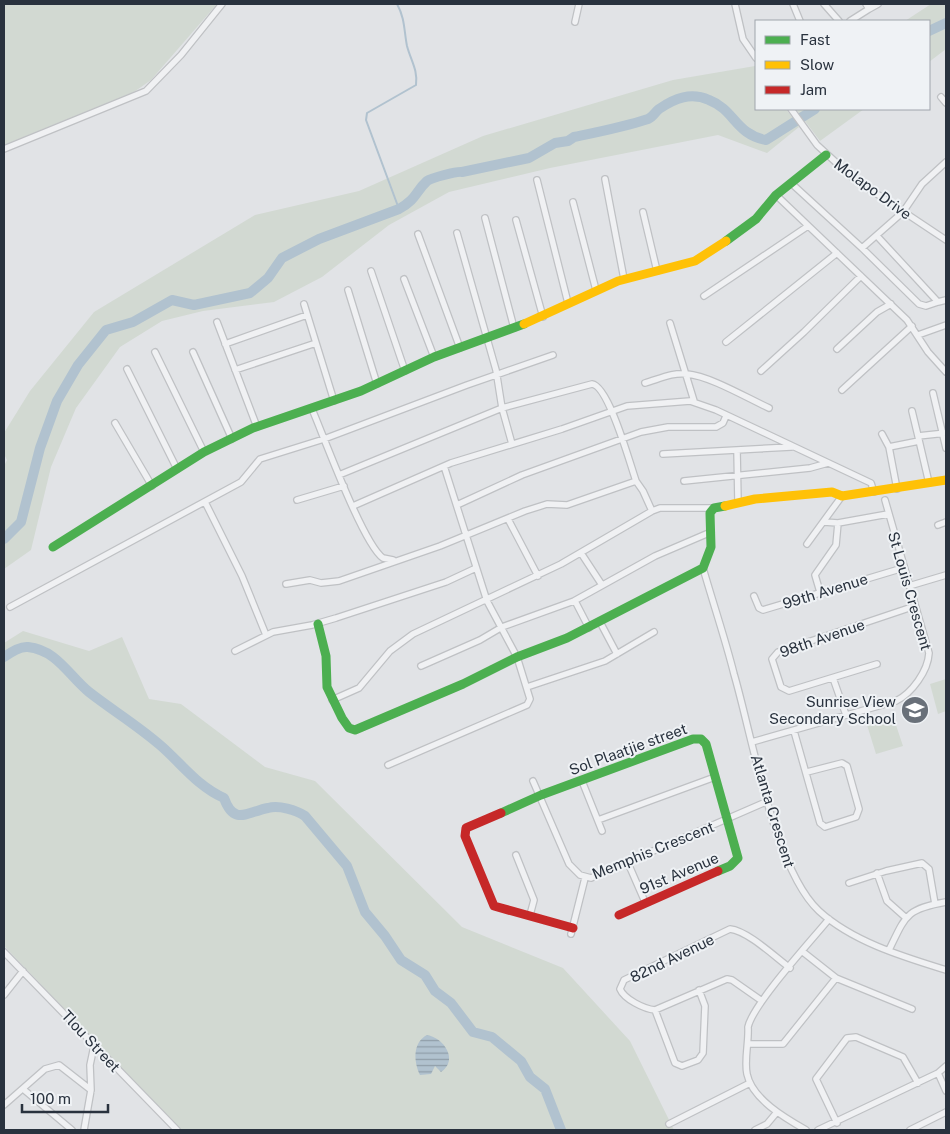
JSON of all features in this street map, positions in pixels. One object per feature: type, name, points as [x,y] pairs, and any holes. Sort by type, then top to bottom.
[{"type":"street","points":[[4,149],[146,91],[181,55],[222,4]]},
{"type":"street","points":[[575,22],[579,4]]},
{"type":"street","points":[[735,4],[743,39],[755,56]]},
{"type":"street","points":[[793,4],[800,20]]},
{"type":"street","points":[[824,4],[837,20]]},
{"type":"street","points":[[851,20],[867,6],[878,4]]},
{"type":"street","points":[[941,97],[946,103]]},
{"type":"street","name":"Molapo Drive","points":[[792,110],[826,155],[852,178],[946,240]]},
{"type":"street","points":[[54,547],[204,452],[256,427],[312,409],[377,384],[434,358],[543,317],[568,303],[624,279],[695,261],[744,229],[756,219],[776,195],[826,155]]},
{"type":"street","points":[[862,248],[903,212],[922,184],[946,162]]},
{"type":"street","points":[[606,179],[624,279]]},
{"type":"street","points":[[537,180],[568,303]]},
{"type":"street","points":[[791,183],[862,248],[919,304],[926,306],[946,300]]},
{"type":"street","points":[[776,195],[891,304],[912,326],[928,352],[946,372]]},
{"type":"street","points":[[573,202],[596,290]]},
{"type":"street","points":[[643,212],[657,271]]},
{"type":"street","points":[[485,218],[514,328]]},
{"type":"street","points":[[516,220],[543,317]]},
{"type":"street","points":[[704,296],[808,226]]},
{"type":"street","points":[[418,234],[460,348]]},
{"type":"street","points":[[457,234],[496,375],[502,408],[512,444]]},
{"type":"street","points":[[877,236],[938,302]]},
{"type":"street","points":[[726,342],[837,253]]},
{"type":"street","points":[[371,271],[405,371]]},
{"type":"street","points":[[761,371],[861,276]]},
{"type":"street","points":[[404,279],[434,358]]},
{"type":"street","points":[[348,290],[377,384]]},
{"type":"street","points":[[304,304],[334,401]]},
{"type":"street","points":[[837,349],[877,312],[891,304]]},
{"type":"street","points":[[225,344],[307,315]]},
{"type":"street","points":[[217,322],[256,427]]},
{"type":"street","points":[[670,323],[694,402]]},
{"type":"street","points":[[918,335],[946,325]]},
{"type":"street","points":[[842,390],[912,326]]},
{"type":"street","points":[[235,370],[316,343]]},
{"type":"street","points":[[155,352],[204,452]]},
{"type":"street","points":[[193,352],[232,439]]},
{"type":"street","points":[[10,607],[240,482],[260,459],[324,439],[553,355]]},
{"type":"street","points":[[127,369],[177,469]]},
{"type":"street","points":[[646,383],[673,374],[686,374],[707,380],[769,408]]},
{"type":"street","points":[[339,475],[502,408],[597,384],[602,389],[612,412],[636,481],[652,511]]},
{"type":"street","points":[[934,393],[945,433],[946,448]]},
{"type":"street","points":[[353,506],[444,466],[627,406],[694,402],[871,483],[874,492]]},
{"type":"street","points":[[312,409],[353,506],[378,555],[395,560]]},
{"type":"street","points":[[912,411],[929,483]]},
{"type":"street","points":[[457,505],[522,475],[640,432],[668,427],[716,427],[723,423],[726,416]]},
{"type":"street","points":[[115,423],[152,486]]},
{"type":"street","points":[[890,446],[945,433]]},
{"type":"street","points":[[882,434],[890,446],[897,489]]},
{"type":"street","points":[[663,454],[791,447]]},
{"type":"street","points":[[737,450],[738,502]]},
{"type":"street","points":[[684,481],[810,468],[828,463]]},
{"type":"street","points":[[388,765],[527,705],[530,699],[517,657],[487,601],[444,466]]},
{"type":"street","points":[[332,700],[359,688],[400,642],[456,613],[487,601],[538,576],[660,508],[714,508],[738,502],[832,492],[842,496],[946,480]]},
{"type":"street","points":[[286,584],[310,580],[321,583],[339,581],[466,536],[547,504],[567,506],[636,481]]},
{"type":"street","points":[[297,500],[344,486]]},
{"type":"street","points":[[807,544],[842,496]]},
{"type":"street","name":"St Louis Crescent","points":[[752,742],[896,701],[909,692],[927,664],[929,653],[885,500]]},
{"type":"street","points":[[205,502],[242,576],[266,635]]},
{"type":"street","points":[[318,624],[326,656],[327,686],[332,700],[349,728],[354,730],[463,684],[517,657],[589,628],[703,568],[711,547],[710,513],[714,508]]},
{"type":"street","points":[[824,522],[838,523],[888,514]]},
{"type":"street","points":[[508,519],[538,576]]},
{"type":"street","points":[[938,525],[946,522]]},
{"type":"street","points":[[820,592],[816,575],[836,545],[838,523]]},
{"type":"street","points":[[421,666],[480,640],[502,628],[575,601],[655,556],[711,532]]},
{"type":"street","points":[[582,553],[602,585]]},
{"type":"street","points":[[235,651],[272,632],[318,624],[446,582],[476,568]]},
{"type":"street","name":"Atlanta Crescent","points":[[703,568],[768,801],[786,861],[794,877],[812,904],[829,919],[852,934],[889,950],[946,970]]},
{"type":"street","name":"99th Avenue","points":[[754,596],[759,608],[763,610],[903,568]]},
{"type":"street","points":[[909,586],[946,575]]},
{"type":"street","points":[[575,601],[589,628]]},
{"type":"street","name":"98th Avenue","points":[[878,664],[793,690],[784,690],[780,687],[772,659],[778,652],[915,606]]},
{"type":"street","points":[[600,622],[617,654]]},
{"type":"street","points":[[527,687],[575,673],[617,654],[654,632]]},
{"type":"street","points":[[833,678],[846,715]]},
{"type":"street","points":[[794,731],[823,826],[831,826],[856,817],[859,810],[847,766],[842,762],[807,772]]},
{"type":"street","name":"Sol Plaatjie street","points":[[530,915],[498,907],[491,902],[465,832],[472,825],[540,795],[697,738],[706,744],[726,820]]},
{"type":"street","points":[[598,820],[716,777]]},
{"type":"street","name":"Memphis Crescent","points":[[533,781],[569,864],[585,878],[600,875],[768,801]]},
{"type":"street","points":[[582,781],[602,831]]},
{"type":"street","name":"91st Avenue","points":[[619,915],[730,866],[737,861],[738,854],[726,820]]},
{"type":"street","points":[[516,855],[534,900],[530,915],[572,931],[585,878]]},
{"type":"street","points":[[628,863],[645,902]]},
{"type":"street","points":[[849,883],[877,873],[922,863],[929,869],[935,904]]},
{"type":"street","points":[[877,873],[887,901],[905,917]]},
{"type":"street","points":[[889,950],[905,917],[918,909],[946,902]]},
{"type":"street","points":[[806,1130],[777,1112],[750,1083],[747,1072],[750,1020],[762,1001],[829,919]]},
{"type":"street","name":"82nd Avenue","points":[[655,1010],[649,1010],[624,996],[620,989],[621,983],[730,929],[737,930],[746,935],[790,968]]},
{"type":"street","name":"Tlou Street","points":[[4,952],[177,1130]]},
{"type":"street","points":[[803,952],[836,978],[912,1009]]},
{"type":"street","points":[[4,994],[23,971]]},
{"type":"street","points":[[749,1044],[783,1044],[836,978]]},
{"type":"street","points":[[699,990],[706,1014],[703,1053],[698,1060],[682,1066],[676,1063],[655,1010],[699,990],[727,979],[732,980],[762,1001]]},
{"type":"street","points":[[837,1123],[816,1079],[847,1038],[856,1037],[903,1057],[918,1083]]},
{"type":"street","points":[[84,1130],[90,1104],[90,1066],[94,1046]]},
{"type":"street","points":[[4,1105],[46,1069],[59,1065],[90,1090]]},
{"type":"street","points":[[818,1130],[837,1123],[938,1073],[946,1066]]},
{"type":"street","points":[[938,1073],[946,1091]]},
{"type":"street","points":[[669,1124],[750,1083]]},
{"type":"street","points":[[23,1089],[72,1130]]},
{"type":"street","points":[[756,1130],[767,1124],[777,1112]]},
{"type":"street","points":[[910,1130],[946,1112]]},
{"type":"shaded area","points":[[4,4],[217,4],[151,80],[134,92],[4,145]]},
{"type":"shaded area","points":[[931,4],[946,4],[946,49],[930,61],[930,20],[907,20]]},
{"type":"shaded area","points":[[755,66],[755,110],[787,110],[799,127],[767,153],[718,135],[550,168],[449,192],[389,225],[322,277],[274,302],[203,311],[162,321],[120,347],[76,408],[51,467],[31,550],[4,569],[4,466],[7,460],[4,454],[4,433],[30,391],[94,312],[255,215],[359,191],[483,136],[673,80]]},
{"type":"shaded area","points":[[797,110],[863,110],[820,141]]},
{"type":"shaded area","points":[[23,631],[89,651],[122,637],[149,699],[181,704],[265,767],[315,781],[462,927],[563,968],[630,1041],[674,1130],[181,1130],[4,946],[4,643]]},
{"type":"shaded area","points":[[946,679],[946,711],[938,714],[930,684]]},
{"type":"shaded area","points":[[893,716],[903,746],[876,754],[867,725]]},
{"type":"water","points":[[427,1035],[439,1040],[444,1045],[449,1056],[449,1062],[441,1072],[435,1066],[431,1074],[420,1075],[416,1064],[416,1053],[422,1038]]},
{"type":"waterway","points":[[397,4],[402,14],[407,46],[415,70],[416,85],[367,113],[366,120],[399,209]]},
{"type":"waterway","points":[[930,31],[946,23]]},
{"type":"waterway","points":[[4,539],[21,522],[40,448],[57,401],[78,365],[106,330],[133,322],[172,300],[194,305],[250,293],[268,278],[282,258],[319,239],[399,209],[413,199],[429,180],[529,158],[555,143],[648,119],[659,109],[683,97],[696,96],[718,104],[748,133],[766,140],[813,110]]},
{"type":"waterway","points":[[4,657],[22,647],[28,647],[38,649],[55,658],[89,692],[151,738],[206,787],[224,798],[228,807],[237,815],[277,807],[292,810],[305,816],[347,866],[365,912],[385,936],[401,960],[425,975],[435,991],[451,1003],[473,1032],[492,1037],[521,1061],[530,1077],[545,1089],[561,1130]]},
{"type":"traffic: fast","points":[[726,241],[756,219],[776,195],[826,155]]},
{"type":"traffic: fast","points":[[53,547],[204,452],[253,428],[361,391],[434,357],[524,324]]},
{"type":"traffic: fast","points":[[318,624],[326,656],[327,687],[342,718],[349,728],[355,730],[463,684],[517,657],[567,638],[703,568],[711,547],[710,513],[714,508],[725,506]]},
{"type":"traffic: fast","points":[[501,813],[541,795],[693,739],[701,739],[706,744],[738,858],[730,866],[718,871]]},
{"type":"traffic: slow","points":[[524,324],[618,281],[695,261],[726,241]]},
{"type":"traffic: slow","points":[[725,506],[755,499],[832,492],[842,496],[946,480]]},
{"type":"traffic: jam","points":[[501,813],[466,828],[465,836],[494,906],[573,928]]},
{"type":"traffic: jam","points":[[619,915],[718,871]]},
{"type":"place","name":"Sunrise View Secondary School","points":[[915,710]]}]
